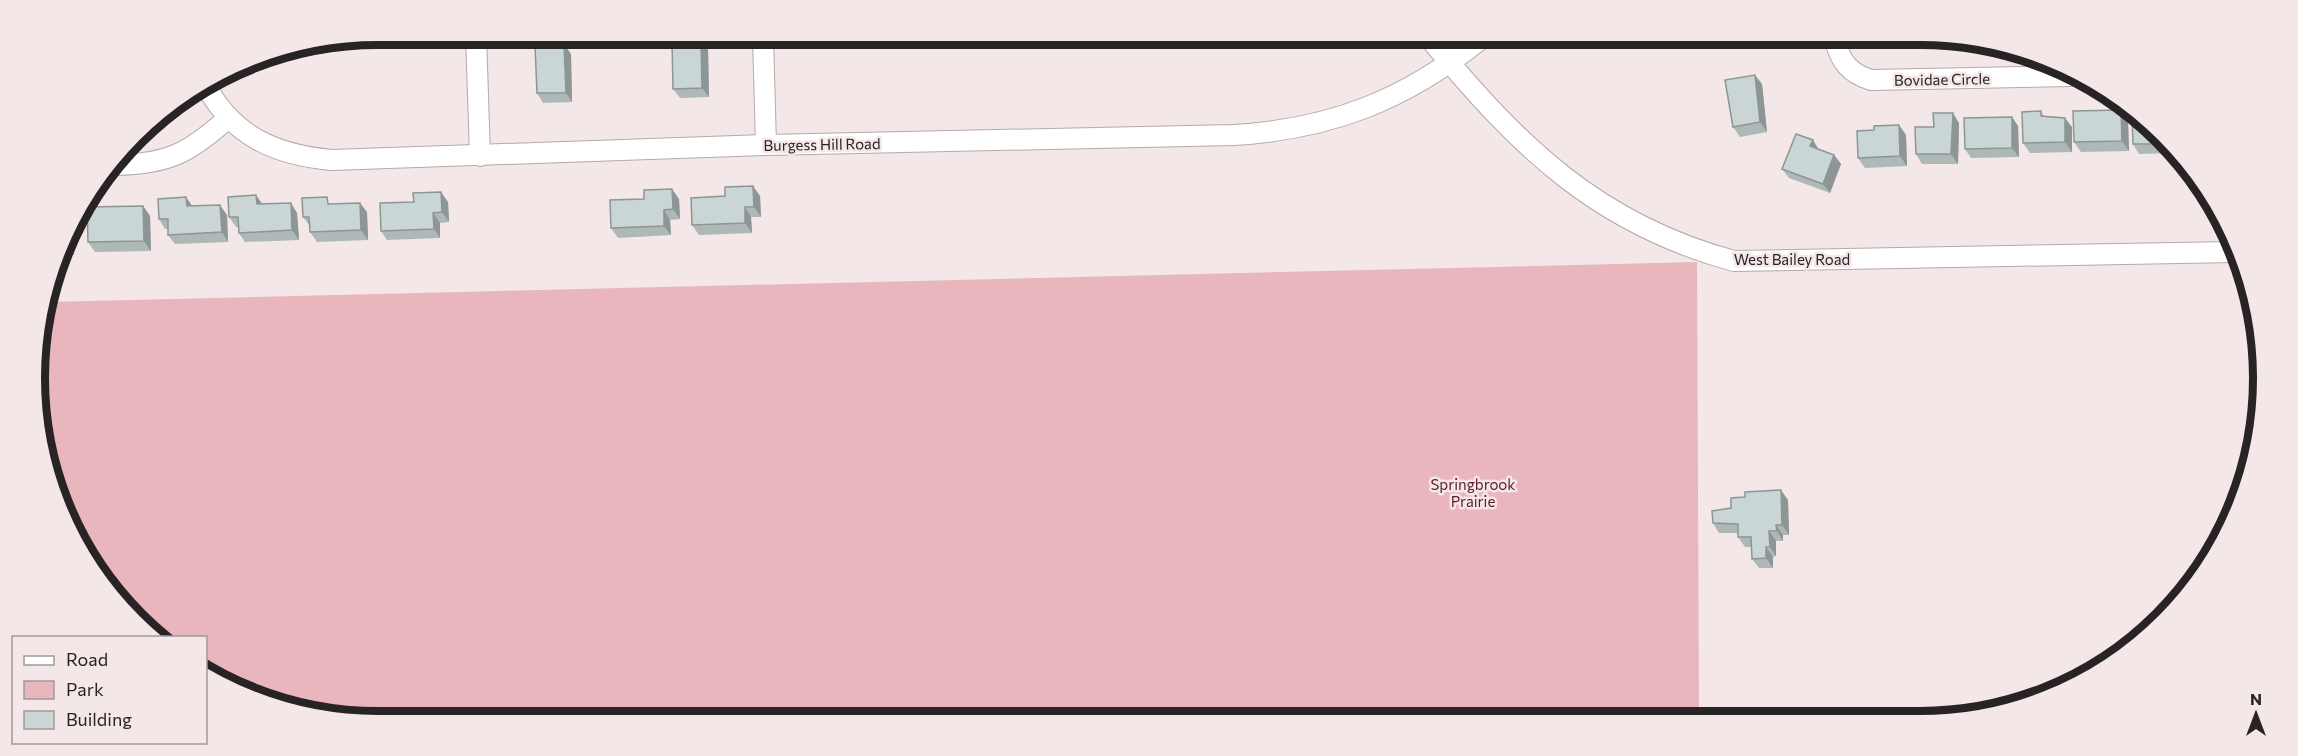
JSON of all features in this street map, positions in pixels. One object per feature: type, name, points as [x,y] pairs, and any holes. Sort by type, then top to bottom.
[{"type":"street","points":[[476,45],[480,156]]},
{"type":"street","points":[[763,45],[766,145]]},
{"type":"street","name":"West Bailey Road","points":[[1436,45],[1490,111],[1519,140],[1589,195],[1628,220],[1660,236],[1734,261],[2228,252]]},
{"type":"street","name":"Burgess Hill Road","points":[[209,91],[227,118],[264,143],[302,157],[332,160],[766,145],[1274,132],[1310,126],[1373,106],[1421,82],[1474,45]]},
{"type":"street","name":"Bovidae Circle","points":[[1837,45],[1846,67],[1852,73],[1871,80],[2061,76]]},
{"type":"street","points":[[123,165],[159,162],[178,156],[198,145],[227,118]]},
{"type":"green space","name":"Springbrook Prairie","points":[[1697,262],[1699,711],[378,711],[335,708],[292,700],[251,686],[207,664],[207,636],[168,636],[128,598],[101,563],[70,505],[51,443],[45,378],[48,335],[54,302]]},
{"type":"building","points":[[535,45],[564,45],[566,93],[537,93]]},
{"type":"building","points":[[672,45],[701,45],[702,88],[673,89]]},
{"type":"building","points":[[1755,75],[1760,122],[1733,127],[1725,80]]},
{"type":"building","points":[[2118,110],[2121,113],[2122,141],[2074,142],[2073,111]]},
{"type":"building","points":[[2041,111],[2041,116],[2065,118],[2065,142],[2023,143],[2022,112]]},
{"type":"building","points":[[1933,113],[1953,113],[1951,154],[1916,154],[1915,127],[1934,127]]},
{"type":"building","points":[[2012,117],[2012,148],[1965,149],[1964,118]]},
{"type":"building","points":[[2132,122],[2156,144],[2133,144]]},
{"type":"building","points":[[1899,125],[1900,156],[1858,158],[1857,131],[1874,130],[1874,126]]},
{"type":"building","points":[[1796,134],[1813,140],[1810,146],[1834,155],[1823,184],[1782,169]]},
{"type":"building","points":[[753,186],[754,207],[745,207],[745,223],[692,225],[691,198],[725,196],[725,187]]},
{"type":"building","points":[[672,189],[673,209],[664,210],[664,226],[611,228],[610,200],[644,199],[644,190]]},
{"type":"building","points":[[441,192],[442,212],[433,213],[434,229],[381,231],[380,203],[414,202],[413,193]]},
{"type":"building","points":[[256,195],[257,204],[291,203],[292,230],[239,233],[238,217],[229,217],[228,197]]},
{"type":"building","points":[[186,197],[187,206],[220,205],[222,232],[168,235],[168,219],[159,219],[158,199]]},
{"type":"building","points":[[327,197],[328,204],[360,203],[361,230],[310,232],[309,217],[303,217],[302,198]]},
{"type":"building","points":[[143,206],[144,241],[88,242],[87,216],[93,207]]},
{"type":"building","points":[[1781,490],[1782,525],[1776,525],[1777,531],[1769,531],[1770,547],[1766,547],[1766,558],[1752,559],[1751,537],[1738,537],[1738,524],[1713,523],[1712,511],[1731,508],[1731,498],[1745,497],[1745,492]]}]
